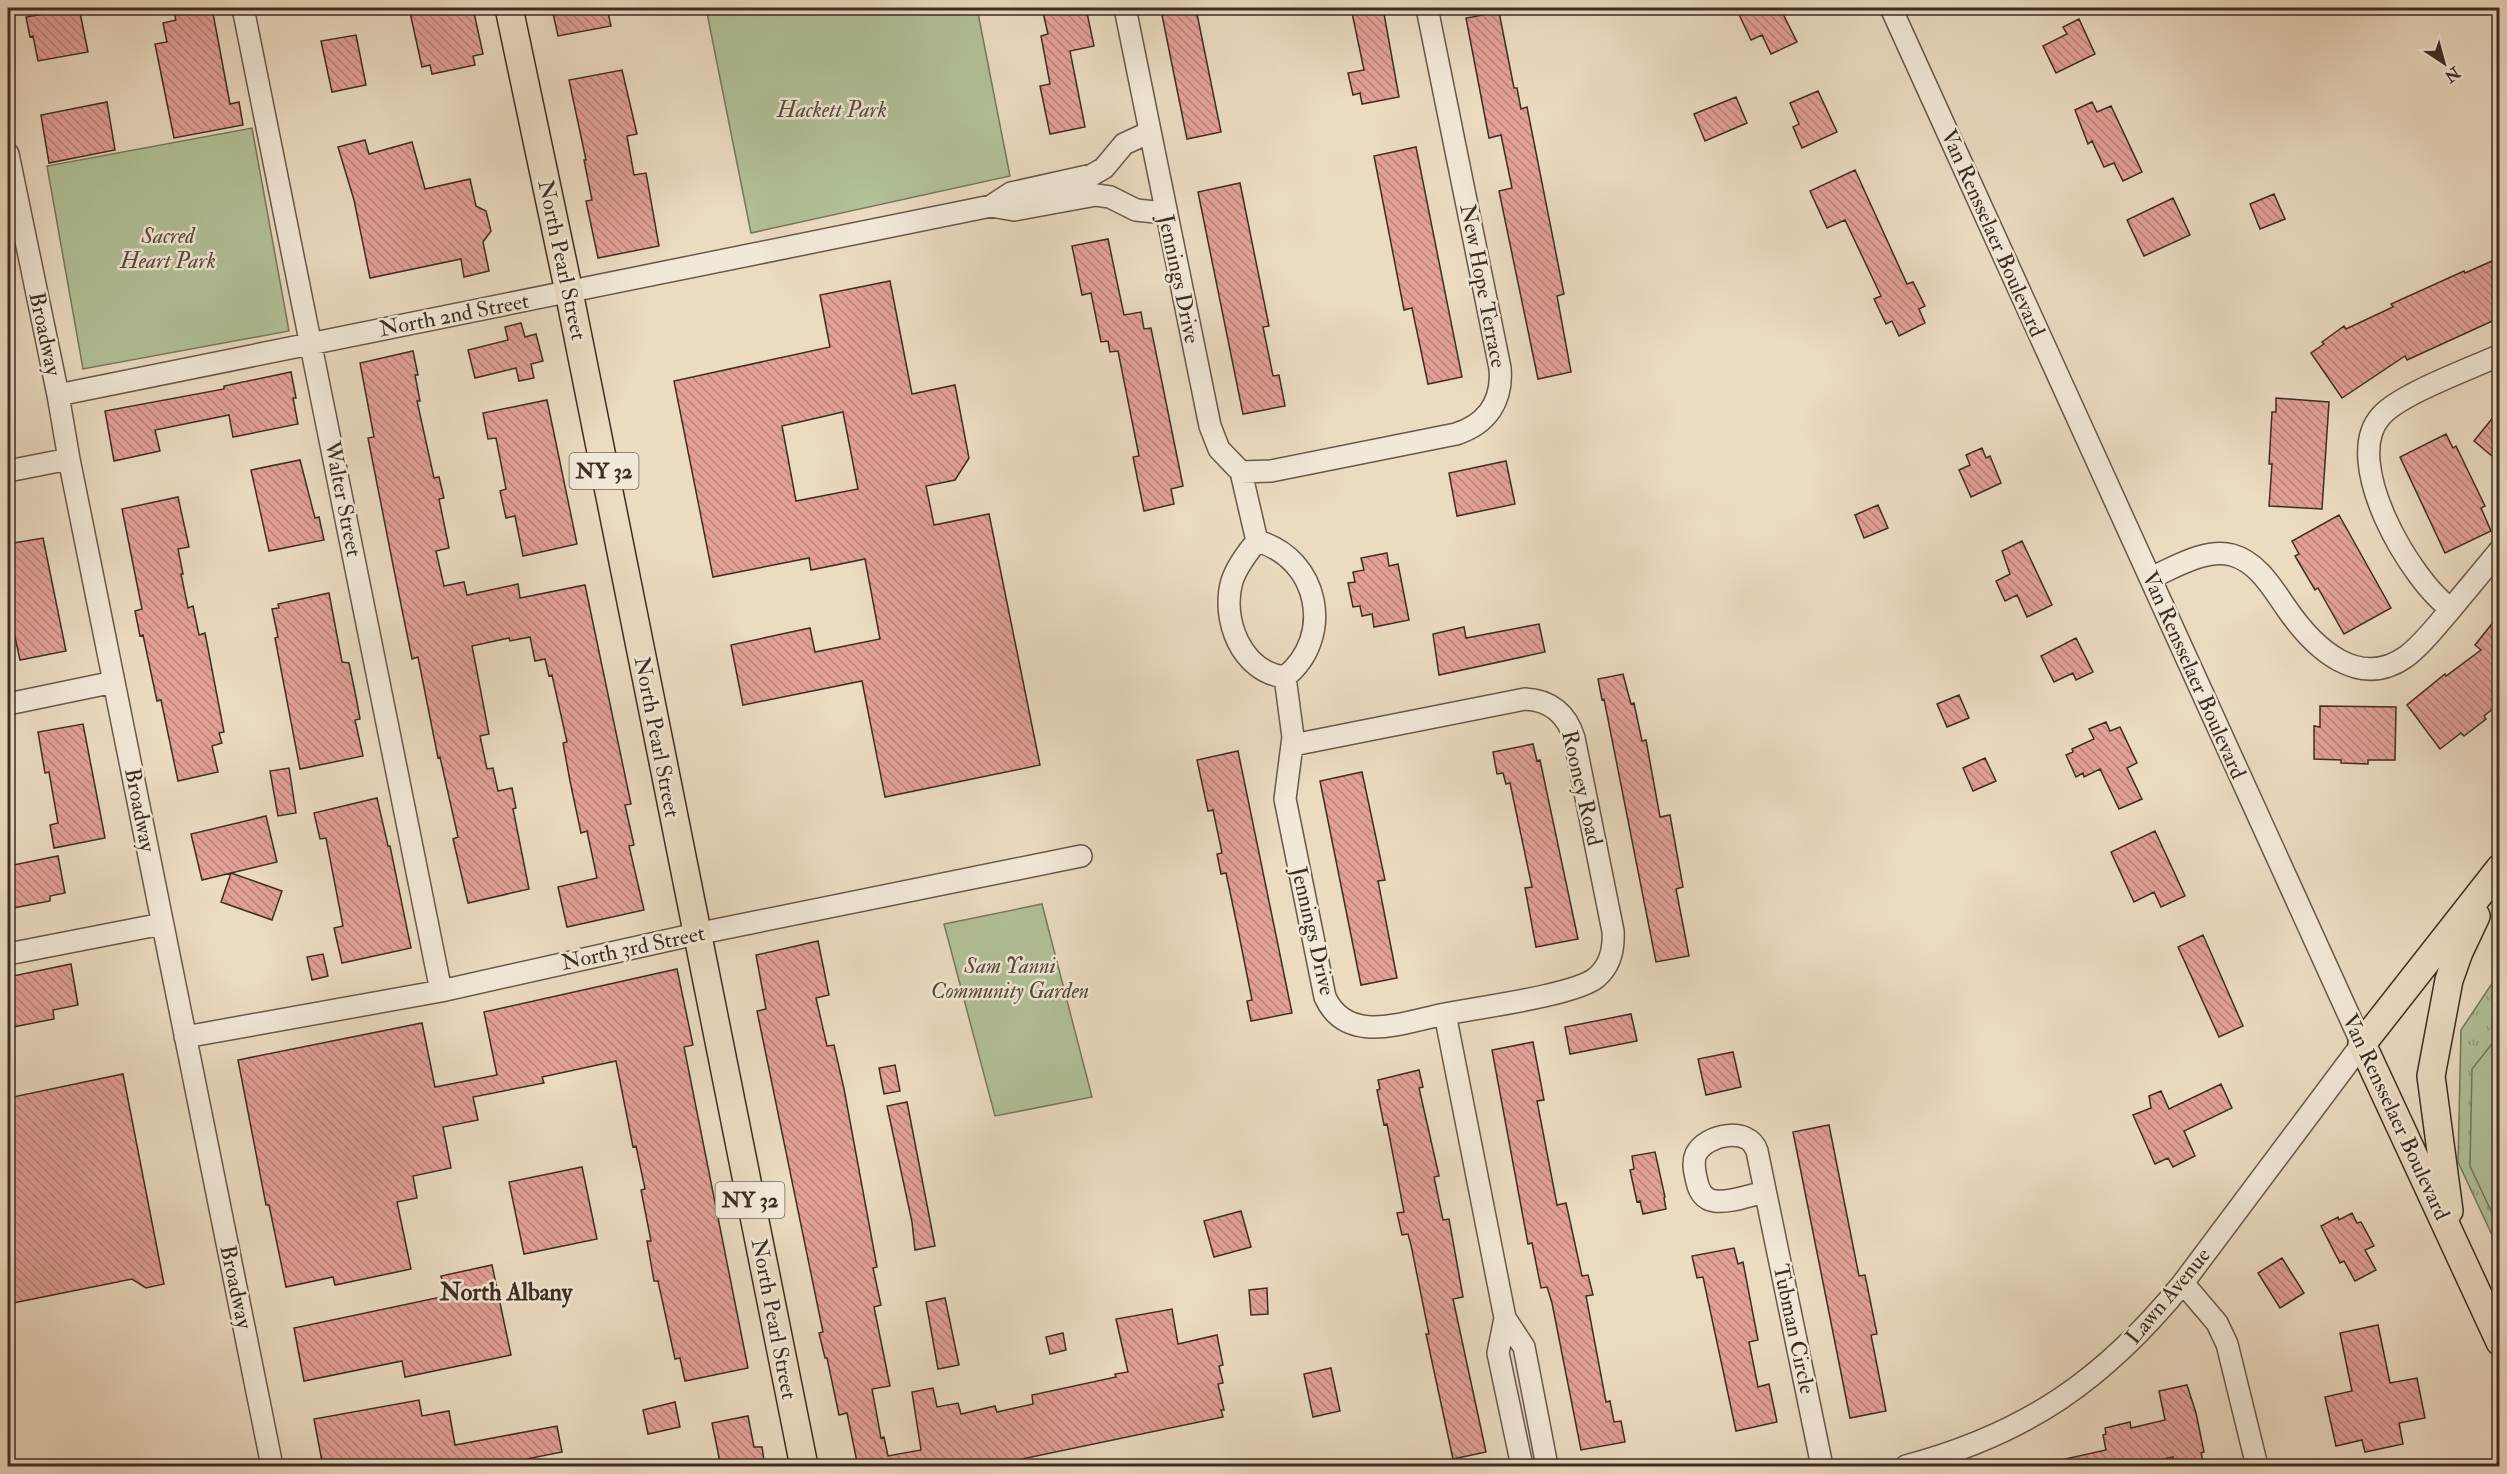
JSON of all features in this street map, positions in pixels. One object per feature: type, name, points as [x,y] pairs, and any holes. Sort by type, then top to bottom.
[{"type":"main road","name":"North Pearl Street","points":[[508,8],[569,291],[804,1467]]},
{"type":"main road","points":[[2362,1044],[2499,868]]},
{"type":"main road","points":[[2453,1239],[2431,1076],[2449,980],[2474,920],[2499,877]]},
{"type":"main road","name":"Van Rensselaer Boulevard","points":[[2362,1044],[2499,1342]]},
{"type":"street","name":"Walter Street","points":[[243,8],[441,991]]},
{"type":"street","name":"Jennings Drive","points":[[1125,8],[1165,213],[1213,437],[1226,458],[1241,472],[1257,541]]},
{"type":"street","name":"New Hope Terrace","points":[[1241,472],[1271,471],[1456,434],[1482,421],[1498,397],[1500,368],[1427,8]]},
{"type":"street","name":"Van Rensselaer Boulevard","points":[[1891,8],[2362,1044]]},
{"type":"street","name":"North 2nd Street","points":[[991,206],[1011,193],[1092,175],[1104,168],[1124,144],[1150,132]]},
{"type":"street","name":"Broadway","points":[[8,154],[15,227],[58,394],[69,459],[272,1467]]},
{"type":"street","name":"North 2nd Street","points":[[58,394],[991,206],[1014,210],[1096,195],[1110,197],[1136,210],[1165,213]]},
{"type":"street","points":[[2451,609],[2438,600],[2417,575],[2382,510],[2371,483],[2369,446],[2374,425],[2392,406],[2499,355]]},
{"type":"street","points":[[8,471],[69,459]]},
{"type":"street","points":[[1257,541],[1267,544],[1294,563],[1313,599],[1314,634],[1301,661],[1284,677],[1270,673],[1250,659],[1238,641],[1230,622],[1229,608],[1236,571],[1257,541]]},
{"type":"street","points":[[2150,578],[2206,556],[2223,554],[2239,558],[2251,565],[2263,577],[2302,629],[2321,649],[2340,662],[2369,669],[2388,666],[2407,656],[2451,609],[2499,550]]},
{"type":"street","name":"Jennings Drive","points":[[1284,677],[1292,720],[1293,745],[1285,792],[1286,805],[1322,989],[1328,1004],[1339,1017],[1363,1027],[1380,1027],[1445,1014]]},
{"type":"street","points":[[8,704],[114,682]]},
{"type":"street","name":"Rooney Road","points":[[1293,745],[1525,699],[1550,705],[1568,723],[1574,738],[1613,931],[1611,956],[1603,971],[1582,986],[1445,1014]]},
{"type":"street","name":"North 3rd Street","points":[[185,1038],[441,991],[696,934],[1081,856]]},
{"type":"street","points":[[8,954],[162,924]]},
{"type":"street","points":[[1445,1014],[1505,1318],[1524,1347],[1547,1467]]},
{"type":"street","name":"Lawn Avenue","points":[[1906,1467],[1977,1443],[2048,1408],[2083,1385],[2120,1353],[2157,1315],[2183,1283],[2362,1044]]},
{"type":"street","name":"Tubman Circle","points":[[1765,1192],[1822,1467]]},
{"type":"street","points":[[2183,1283],[2217,1323],[2227,1344],[2257,1467]]},
{"type":"street","points":[[1505,1318],[1498,1353],[1522,1467]]},
{"type":"green space","name":"Hackett Park","points":[[706,8],[977,8],[1010,176],[751,233]]},
{"type":"green space","name":"Sacred Heart Park","points":[[252,128],[289,331],[83,369],[47,166]]},
{"type":"green space","name":"Sam Yanni Community Garden","points":[[1042,904],[1092,1097],[995,1116],[944,924]]},
{"type":"green space","points":[[2499,973],[2499,1250],[2458,1162],[2461,1030]]},
{"type":"green space","points":[[2499,1035],[2499,1228],[2470,1166],[2472,1069]]},
{"type":"building","points":[[79,8],[88,52],[38,61],[26,17]]},
{"type":"building","points":[[212,8],[230,104],[239,102],[243,125],[174,138],[155,44],[167,42],[163,23],[176,20],[174,12]]},
{"type":"building","points":[[409,8],[473,8],[483,54],[473,56],[475,65],[432,74],[430,65],[422,67]]},
{"type":"building","points":[[580,8],[607,8],[611,26],[558,36],[553,13]]},
{"type":"building","points":[[1042,8],[1086,8],[1094,46],[1070,51],[1085,127],[1050,134],[1040,86],[1050,84],[1041,36],[1048,34]]},
{"type":"building","points":[[1351,8],[1383,8],[1399,97],[1362,104],[1360,93],[1353,95],[1348,73],[1364,70]]},
{"type":"building","points":[[1736,8],[1780,8],[1797,42],[1771,54],[1762,35],[1751,40]]},
{"type":"building","points":[[1196,9],[1221,132],[1187,139],[1162,15]]},
{"type":"building","points":[[1499,12],[1514,88],[1517,88],[1521,109],[1527,107],[1564,294],[1557,296],[1571,372],[1538,379],[1499,191],[1512,188],[1501,135],[1489,138],[1466,18]]},
{"type":"building","points":[[2079,19],[2095,54],[2056,73],[2043,46],[2067,34],[2063,27]]},
{"type":"building","points":[[356,35],[366,85],[332,92],[321,41]]},
{"type":"building","points":[[622,70],[637,134],[627,136],[634,175],[646,173],[659,246],[598,258],[586,201],[592,200],[584,160],[586,160],[569,80]]},
{"type":"building","points":[[1818,91],[1837,132],[1802,148],[1793,127],[1799,124],[1790,103]]},
{"type":"building","points":[[1736,97],[1747,123],[1705,141],[1694,114]]},
{"type":"building","points":[[107,102],[115,150],[49,163],[41,115]]},
{"type":"building","points":[[2092,102],[2097,112],[2111,106],[2142,172],[2123,181],[2114,163],[2104,167],[2092,141],[2088,144],[2075,110]]},
{"type":"building","points":[[365,140],[369,154],[412,142],[425,189],[470,179],[476,206],[486,211],[491,231],[483,242],[489,271],[464,277],[461,259],[370,278],[354,200],[338,147]]},
{"type":"building","points":[[1416,147],[1462,377],[1428,384],[1412,308],[1404,310],[1374,156]]},
{"type":"building","points":[[1855,170],[1907,284],[1913,282],[1925,306],[1919,309],[1925,323],[1899,336],[1892,321],[1886,324],[1874,299],[1881,296],[1845,220],[1827,228],[1810,191]]},
{"type":"building","points":[[1240,183],[1269,326],[1263,327],[1273,376],[1279,375],[1285,406],[1243,414],[1198,192]]},
{"type":"building","points":[[2274,194],[2285,219],[2260,229],[2250,204]]},
{"type":"building","points":[[2173,198],[2190,235],[2144,256],[2127,220]]},
{"type":"building","points":[[1108,239],[1124,315],[1141,312],[1144,329],[1151,328],[1183,486],[1171,489],[1174,504],[1144,511],[1133,457],[1139,456],[1118,351],[1110,352],[1108,341],[1101,342],[1091,293],[1082,295],[1072,246]]},
{"type":"building","points":[[2499,258],[2499,318],[2407,360],[2405,356],[2342,398],[2311,353],[2344,326],[2346,329],[2393,307],[2391,304]]},
{"type":"building","points":[[890,281],[912,394],[955,385],[969,458],[955,480],[926,486],[934,525],[989,514],[1040,765],[885,797],[862,681],[743,705],[731,645],[810,628],[815,652],[880,639],[865,559],[811,570],[809,558],[713,577],[674,381],[830,347],[820,295]],"holes":[[[843,412],[858,489],[796,501],[782,426]]]},
{"type":"building","points":[[521,323],[525,337],[536,334],[543,361],[531,364],[534,378],[519,381],[516,368],[475,378],[468,350],[508,340],[505,327]]},
{"type":"building","points":[[413,351],[418,375],[415,375],[420,401],[417,401],[434,478],[439,477],[444,498],[439,499],[449,548],[436,551],[444,586],[464,582],[467,595],[518,584],[520,598],[585,585],[631,804],[625,805],[634,845],[629,846],[644,910],[567,927],[558,887],[597,878],[587,831],[581,833],[563,743],[567,742],[552,675],[549,676],[545,659],[535,661],[530,637],[510,641],[509,638],[472,646],[489,734],[480,736],[487,769],[493,768],[498,791],[512,788],[516,808],[513,809],[529,889],[468,903],[453,839],[458,837],[440,757],[438,758],[418,657],[412,659],[394,570],[368,438],[374,437],[360,363]]},
{"type":"building","points":[[291,372],[298,424],[233,437],[229,415],[155,430],[160,451],[114,461],[105,411],[224,389],[224,386]]},
{"type":"building","points":[[2276,398],[2329,402],[2322,509],[2269,506],[2272,412],[2276,412]]},
{"type":"building","points":[[547,400],[577,544],[523,556],[515,516],[506,518],[500,491],[506,489],[496,438],[488,439],[483,413]]},
{"type":"building","points":[[2499,410],[2499,462],[2474,441]]},
{"type":"building","points":[[2446,434],[2453,448],[2456,446],[2485,506],[2481,508],[2491,531],[2445,553],[2400,457]]},
{"type":"building","points":[[1982,448],[1986,458],[1990,456],[2001,483],[1971,497],[1959,470],[1970,465],[1966,455]]},
{"type":"building","points":[[300,460],[315,518],[319,517],[324,540],[269,551],[251,470]]},
{"type":"building","points":[[1506,461],[1515,504],[1457,516],[1449,473]]},
{"type":"building","points":[[178,497],[189,547],[178,549],[183,574],[181,574],[188,608],[193,606],[199,635],[205,633],[224,732],[219,733],[222,743],[212,746],[218,772],[178,781],[161,700],[157,701],[143,635],[140,636],[135,611],[142,609],[122,509]]},
{"type":"building","points":[[1878,505],[1888,528],[1864,538],[1855,515]]},
{"type":"building","points":[[2339,515],[2391,608],[2344,634],[2318,588],[2315,590],[2295,556],[2299,554],[2292,541]]},
{"type":"building","points":[[43,538],[66,651],[20,660],[10,614],[8,614],[8,544]]},
{"type":"building","points":[[2022,541],[2052,605],[2027,617],[2017,595],[2005,601],[1996,581],[2010,574],[2002,551]]},
{"type":"building","points":[[1387,553],[1389,566],[1398,564],[1409,620],[1374,627],[1372,614],[1362,616],[1360,606],[1353,607],[1348,583],[1355,582],[1353,572],[1364,570],[1361,558]]},
{"type":"building","points":[[329,593],[342,662],[349,663],[360,719],[355,720],[363,756],[300,769],[275,638],[278,637],[272,609],[279,608],[278,604]]},
{"type":"building","points":[[2499,615],[2499,704],[2484,716],[2486,719],[2464,736],[2461,733],[2440,749],[2407,705],[2445,674],[2446,676],[2481,650],[2475,645]]},
{"type":"building","points":[[1539,624],[1545,652],[1439,675],[1433,634],[1464,627],[1466,638]]},
{"type":"building","points":[[2076,638],[2093,672],[2076,680],[2073,673],[2054,682],[2041,656]]},
{"type":"building","points":[[1623,674],[1631,704],[1634,703],[1642,741],[1646,740],[1660,817],[1670,815],[1683,887],[1676,889],[1689,956],[1656,962],[1604,699],[1602,700],[1598,679]]},
{"type":"building","points":[[1959,695],[1969,718],[1947,727],[1937,704]]},
{"type":"building","points":[[2320,706],[2396,707],[2395,760],[2368,760],[2368,764],[2314,759],[2314,726],[2320,727]]},
{"type":"building","points":[[2106,722],[2110,731],[2120,727],[2137,763],[2127,768],[2142,799],[2119,809],[2100,769],[2084,777],[2083,773],[2076,777],[2066,755],[2073,752],[2072,749],[2094,739],[2089,729]]},
{"type":"building","points":[[83,724],[105,838],[54,848],[50,825],[58,823],[49,772],[45,773],[38,732]]},
{"type":"building","points":[[1533,744],[1537,761],[1540,760],[1578,939],[1536,947],[1525,888],[1532,887],[1510,783],[1506,784],[1503,773],[1497,774],[1493,752]]},
{"type":"building","points":[[1238,751],[1292,1013],[1251,1021],[1247,1001],[1252,1000],[1237,925],[1226,873],[1221,874],[1217,854],[1222,853],[1213,810],[1208,811],[1197,760]]},
{"type":"building","points":[[1985,758],[1996,781],[1973,791],[1963,768]]},
{"type":"building","points":[[289,768],[296,813],[278,816],[270,771]]},
{"type":"building","points":[[1362,772],[1385,880],[1378,881],[1397,978],[1361,985],[1320,781]]},
{"type":"building","points":[[377,798],[388,846],[390,846],[411,948],[342,963],[334,928],[343,926],[326,838],[320,839],[314,813]]},
{"type":"building","points":[[266,816],[277,862],[202,880],[191,834]]},
{"type":"building","points":[[2155,831],[2185,896],[2161,907],[2154,892],[2134,902],[2111,852]]},
{"type":"building","points":[[58,856],[65,893],[50,896],[50,901],[8,909],[8,866]]},
{"type":"building","points":[[231,873],[282,891],[272,920],[221,902]]},
{"type":"building","points":[[2203,935],[2243,1026],[2219,1037],[2178,947]]},
{"type":"building","points":[[818,941],[829,995],[816,998],[827,1046],[834,1045],[844,1089],[877,1267],[873,1268],[881,1305],[874,1307],[890,1386],[872,1389],[881,1438],[884,1437],[888,1456],[921,1450],[912,1392],[933,1388],[937,1407],[958,1403],[961,1414],[995,1406],[997,1412],[1033,1404],[1032,1395],[1116,1377],[1115,1374],[1128,1372],[1116,1319],[1172,1309],[1178,1344],[1217,1335],[1223,1365],[1219,1366],[1223,1383],[1218,1384],[1224,1410],[1221,1410],[1223,1417],[984,1467],[858,1467],[847,1413],[839,1415],[827,1358],[825,1358],[819,1333],[823,1332],[757,1011],[766,1009],[756,955]]},
{"type":"building","points":[[323,954],[328,976],[312,980],[307,957]]},
{"type":"building","points":[[71,964],[78,1005],[53,1010],[54,1019],[8,1028],[8,977]]},
{"type":"building","points":[[677,969],[693,1045],[684,1047],[748,1368],[685,1381],[680,1358],[675,1359],[658,1281],[654,1281],[647,1241],[651,1241],[641,1190],[645,1189],[636,1146],[633,1147],[616,1061],[542,1077],[544,1083],[473,1097],[478,1120],[443,1127],[451,1168],[413,1176],[417,1198],[397,1202],[411,1269],[335,1285],[333,1277],[286,1287],[269,1205],[266,1205],[238,1060],[422,1023],[435,1087],[497,1075],[484,1012]]},
{"type":"building","points":[[1631,1014],[1637,1041],[1570,1054],[1565,1027]]},
{"type":"building","points":[[1533,1042],[1544,1100],[1537,1101],[1557,1205],[1566,1203],[1582,1276],[1588,1275],[1593,1295],[1586,1296],[1606,1402],[1610,1401],[1614,1422],[1621,1421],[1625,1442],[1581,1450],[1552,1303],[1547,1287],[1541,1288],[1532,1243],[1528,1244],[1492,1050]]},
{"type":"building","points":[[1733,1052],[1741,1087],[1706,1095],[1698,1059]]},
{"type":"building","points":[[895,1065],[900,1091],[884,1094],[879,1068]]},
{"type":"building","points":[[1419,1070],[1423,1087],[1419,1088],[1439,1176],[1434,1177],[1443,1220],[1449,1219],[1463,1297],[1453,1299],[1486,1452],[1453,1459],[1426,1334],[1429,1334],[1411,1245],[1408,1234],[1402,1235],[1397,1213],[1404,1212],[1387,1124],[1384,1125],[1377,1090],[1380,1089],[1378,1080]]},
{"type":"building","points":[[123,1074],[164,1284],[146,1288],[132,1279],[8,1304],[8,1098]]},
{"type":"building","points":[[2221,1084],[2232,1108],[2184,1131],[2195,1156],[2173,1167],[2168,1158],[2155,1164],[2133,1115],[2151,1108],[2149,1096],[2161,1091],[2169,1109]]},
{"type":"building","points":[[907,1102],[935,1246],[915,1250],[912,1222],[887,1106]]},
{"type":"building","points":[[1829,1125],[1859,1276],[1865,1275],[1877,1334],[1871,1335],[1886,1411],[1850,1418],[1793,1132]]},
{"type":"building","points":[[1655,1152],[1666,1209],[1643,1214],[1640,1201],[1637,1202],[1630,1170],[1634,1169],[1632,1156]]},
{"type":"building","points":[[582,1167],[597,1239],[524,1254],[509,1182]]},
{"type":"building","points":[[1241,1211],[1251,1247],[1214,1257],[1204,1221]]},
{"type":"building","points":[[2352,1213],[2357,1223],[2361,1222],[2374,1246],[2365,1250],[2376,1270],[2355,1281],[2344,1261],[2340,1263],[2321,1226]]},
{"type":"building","points":[[1734,1248],[1738,1264],[1743,1262],[1758,1340],[1749,1342],[1758,1387],[1769,1384],[1777,1422],[1736,1431],[1703,1277],[1697,1278],[1692,1256]]},
{"type":"building","points":[[2282,1258],[2304,1293],[2280,1308],[2258,1273]]},
{"type":"building","points":[[492,1265],[511,1355],[405,1377],[402,1361],[304,1381],[294,1328],[446,1296],[441,1276]]},
{"type":"building","points":[[1267,1288],[1268,1314],[1251,1315],[1249,1290]]},
{"type":"building","points":[[945,1298],[959,1365],[938,1369],[926,1302]]},
{"type":"building","points":[[2378,1325],[2390,1383],[2417,1378],[2425,1418],[2399,1423],[2403,1444],[2365,1452],[2362,1440],[2336,1446],[2325,1397],[2352,1391],[2340,1333]]},
{"type":"building","points":[[1063,1333],[1066,1350],[1050,1354],[1046,1337]]},
{"type":"building","points":[[1331,1368],[1340,1411],[1313,1417],[1304,1374]]},
{"type":"building","points":[[2187,1385],[2196,1413],[2204,1452],[2201,1453],[2204,1464],[2175,1467],[2173,1457],[2131,1467],[2066,1467],[2065,1459],[2106,1450],[2103,1435],[2106,1434],[2105,1428],[2130,1422],[2131,1428],[2165,1420],[2159,1391]]},
{"type":"building","points":[[419,1400],[422,1416],[449,1411],[455,1445],[557,1426],[562,1452],[486,1467],[323,1467],[314,1419]]},
{"type":"building","points":[[675,1402],[680,1427],[648,1434],[643,1410]]},
{"type":"building","points":[[748,1416],[754,1447],[762,1447],[765,1467],[721,1467],[712,1423]]},
{"type":"district","name":"North Albany","points":[[506,1292]]}]
